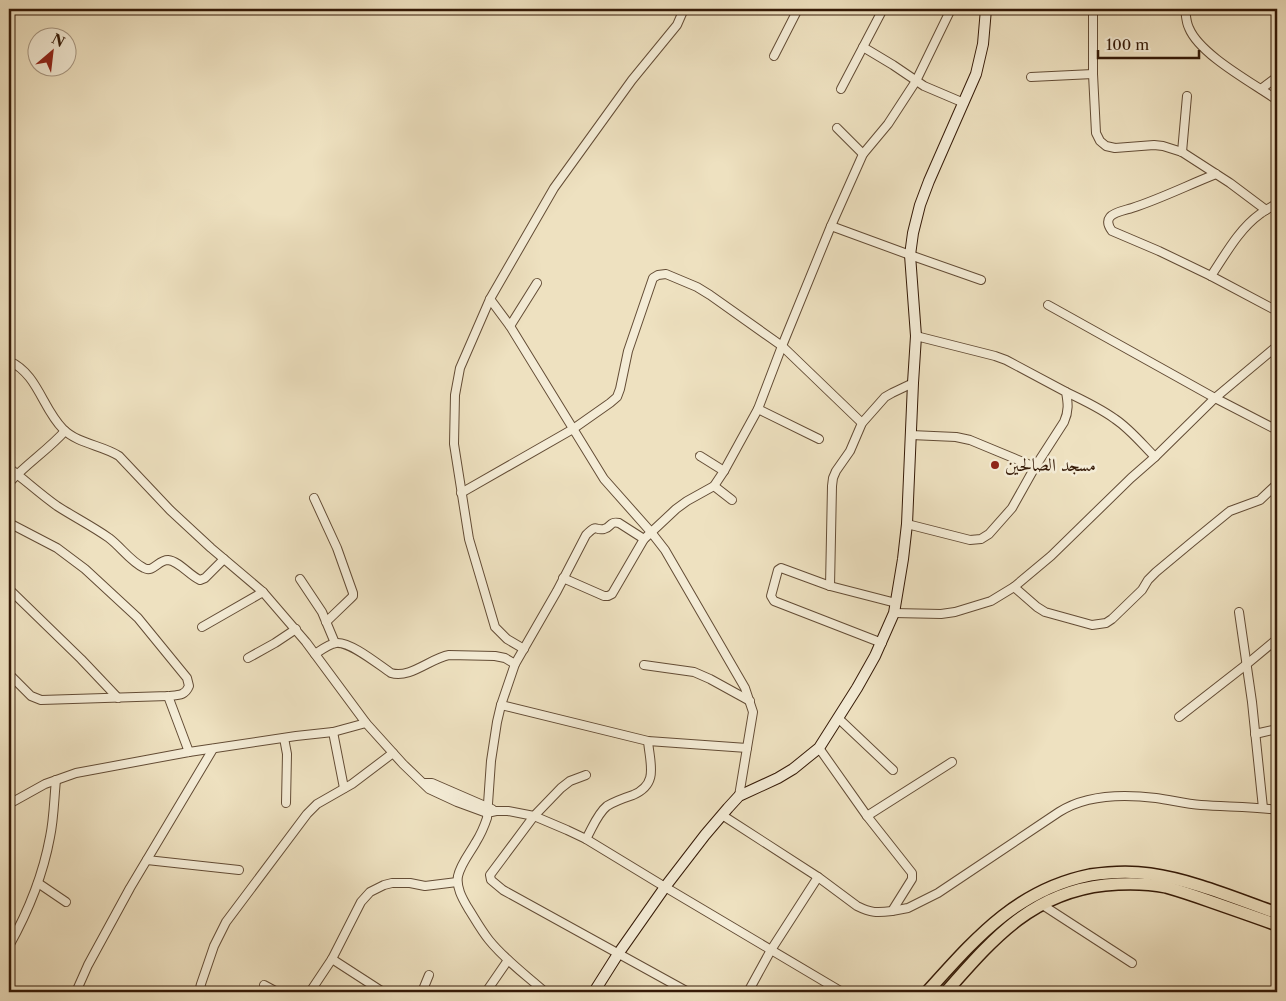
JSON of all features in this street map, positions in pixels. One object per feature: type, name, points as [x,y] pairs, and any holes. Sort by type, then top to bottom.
[{"type":"main road","points":[[927,992],[965,950],[1014,906],[1041,891],[1076,878],[1112,872],[1150,874],[1186,882],[1277,913]]},
{"type":"main road","points":[[946,992],[978,956],[1022,916],[1041,904],[1067,893],[1099,886],[1133,883],[1166,888],[1277,925]]},
{"type":"street","points":[[524,649],[502,635],[495,627],[469,539],[454,444],[455,395],[460,368],[490,299],[554,188],[622,93],[677,24],[684,9]]},
{"type":"street","points":[[774,56],[798,9]]},
{"type":"street","points":[[841,89],[883,9]]},
{"type":"street","points":[[563,578],[604,596],[612,594],[644,539],[676,509],[714,486],[758,409],[782,346],[863,154],[888,124],[916,80],[951,9]]},
{"type":"street","points":[[594,992],[618,954],[665,888],[739,796],[793,769],[819,748],[857,688],[882,642],[895,608],[907,524],[916,336],[910,255],[913,233],[923,197],[938,158],[964,103],[978,66],[983,44],[986,9]]},
{"type":"street","points":[[1093,9],[1093,74],[1096,133],[1100,141],[1106,146],[1115,148],[1164,146],[1182,152],[1266,210]]},
{"type":"street","points":[[1185,9],[1189,29],[1202,46],[1220,62],[1277,100]]},
{"type":"street","points":[[863,47],[932,90],[964,103]]},
{"type":"street","points":[[1031,77],[1093,74]]},
{"type":"street","points":[[1260,88],[1277,77]]},
{"type":"street","points":[[1182,152],[1187,96]]},
{"type":"street","points":[[837,128],[863,154]]},
{"type":"street","points":[[1216,174],[1114,214],[1110,216],[1108,224],[1112,231],[1211,276],[1277,311]]},
{"type":"street","points":[[1211,276],[1242,232],[1255,218],[1277,203]]},
{"type":"street","points":[[832,226],[981,280]]},
{"type":"street","points":[[461,493],[573,429],[617,397],[635,330],[653,278],[658,275],[666,274],[710,295],[782,346],[862,423]]},
{"type":"street","points":[[510,326],[537,283]]},
{"type":"street","points":[[490,299],[510,326],[604,479],[651,532],[664,550],[745,688],[753,712],[739,796]]},
{"type":"street","points":[[1048,305],[1215,398],[1277,430]]},
{"type":"street","points":[[916,336],[1006,360],[1114,418],[1155,457]]},
{"type":"street","points":[[882,642],[774,601],[772,596],[778,570],[780,568],[895,608],[941,614],[956,612],[991,601],[1014,588],[1051,556],[1215,398],[1277,346]]},
{"type":"street","points":[[9,361],[27,373],[65,431],[83,441],[119,456],[170,510],[263,592],[296,629],[366,723],[392,753],[429,788],[439,794],[487,810],[508,811],[534,816],[586,839],[841,992]]},
{"type":"street","points":[[830,586],[833,478],[850,451],[862,423],[885,397],[913,383]]},
{"type":"street","points":[[907,524],[970,540],[981,539],[989,534],[1012,508],[1035,466],[1064,422],[1068,405],[1066,392]]},
{"type":"street","points":[[758,409],[819,439]]},
{"type":"street","points":[[9,483],[65,431]]},
{"type":"street","points":[[910,435],[956,437],[970,440],[1035,466]]},
{"type":"street","points":[[700,456],[724,471]]},
{"type":"street","points":[[9,468],[40,494],[110,539],[138,565],[146,569],[151,569],[168,560],[200,580],[224,559]]},
{"type":"street","points":[[1014,588],[1045,612],[1092,625],[1106,623],[1142,590],[1156,572],[1192,542],[1230,512],[1260,500],[1277,484]]},
{"type":"street","points":[[714,486],[732,500]]},
{"type":"street","points":[[314,498],[337,548],[354,593],[326,622]]},
{"type":"street","points":[[545,992],[508,960],[481,929],[461,895],[457,882],[460,868],[482,832],[487,810],[491,761],[497,722],[515,664],[586,535],[591,529],[606,529],[615,522],[644,539]]},
{"type":"street","points":[[9,523],[45,541],[69,556],[84,569],[138,618],[187,678],[189,686],[183,694],[168,696],[36,699],[26,692],[9,674]]},
{"type":"street","points":[[300,579],[315,601],[335,643]]},
{"type":"street","points":[[9,589],[118,698]]},
{"type":"street","points":[[202,627],[263,592]]},
{"type":"street","points":[[1239,612],[1247,664],[1263,808]]},
{"type":"street","points":[[248,658],[296,629]]},
{"type":"street","points":[[1179,717],[1277,639]]},
{"type":"street","points":[[315,654],[335,643],[343,644],[352,647],[391,673],[399,675],[450,655],[495,656],[505,658],[515,664]]},
{"type":"street","points":[[644,665],[694,672],[750,701]]},
{"type":"street","points":[[168,696],[189,752]]},
{"type":"street","points":[[501,705],[648,741],[747,748]]},
{"type":"street","points":[[838,718],[892,770]]},
{"type":"street","points":[[9,804],[45,784],[89,770],[189,752],[333,732],[366,723]]},
{"type":"street","points":[[1255,734],[1277,729]]},
{"type":"street","points":[[333,732],[344,788]]},
{"type":"street","points":[[284,738],[287,758],[286,803]]},
{"type":"street","points":[[586,839],[604,808],[639,792],[648,785],[651,776],[648,741]]},
{"type":"street","points":[[819,748],[867,816],[912,873],[912,880],[892,911]]},
{"type":"street","points":[[76,992],[94,953],[213,749]]},
{"type":"street","points":[[200,992],[214,946],[226,922],[312,809],[321,801],[364,775],[392,753]]},
{"type":"street","points":[[867,816],[952,762]]},
{"type":"street","points":[[586,775],[566,783],[534,816],[490,875],[491,880],[503,890],[688,992]]},
{"type":"street","points":[[9,946],[38,883],[50,837],[56,780]]},
{"type":"street","points":[[722,815],[818,877],[857,906],[879,913],[908,908],[938,893],[1059,812],[1082,801],[1107,797],[1136,796],[1195,805],[1277,810]]},
{"type":"street","points":[[147,860],[239,870]]},
{"type":"street","points":[[748,992],[771,950],[818,877]]},
{"type":"street","points":[[310,992],[332,959],[361,902],[366,896],[376,889],[392,883],[425,886],[457,882]]},
{"type":"street","points":[[38,883],[66,902]]},
{"type":"street","points":[[1041,904],[1132,963]]},
{"type":"street","points":[[332,959],[383,992]]},
{"type":"street","points":[[486,992],[508,960]]},
{"type":"street","points":[[422,992],[428,974]]},
{"type":"street","points":[[264,985],[277,992]]},
{"type":"place","name":"مسجد الصالحين","points":[[995,465]]}]
